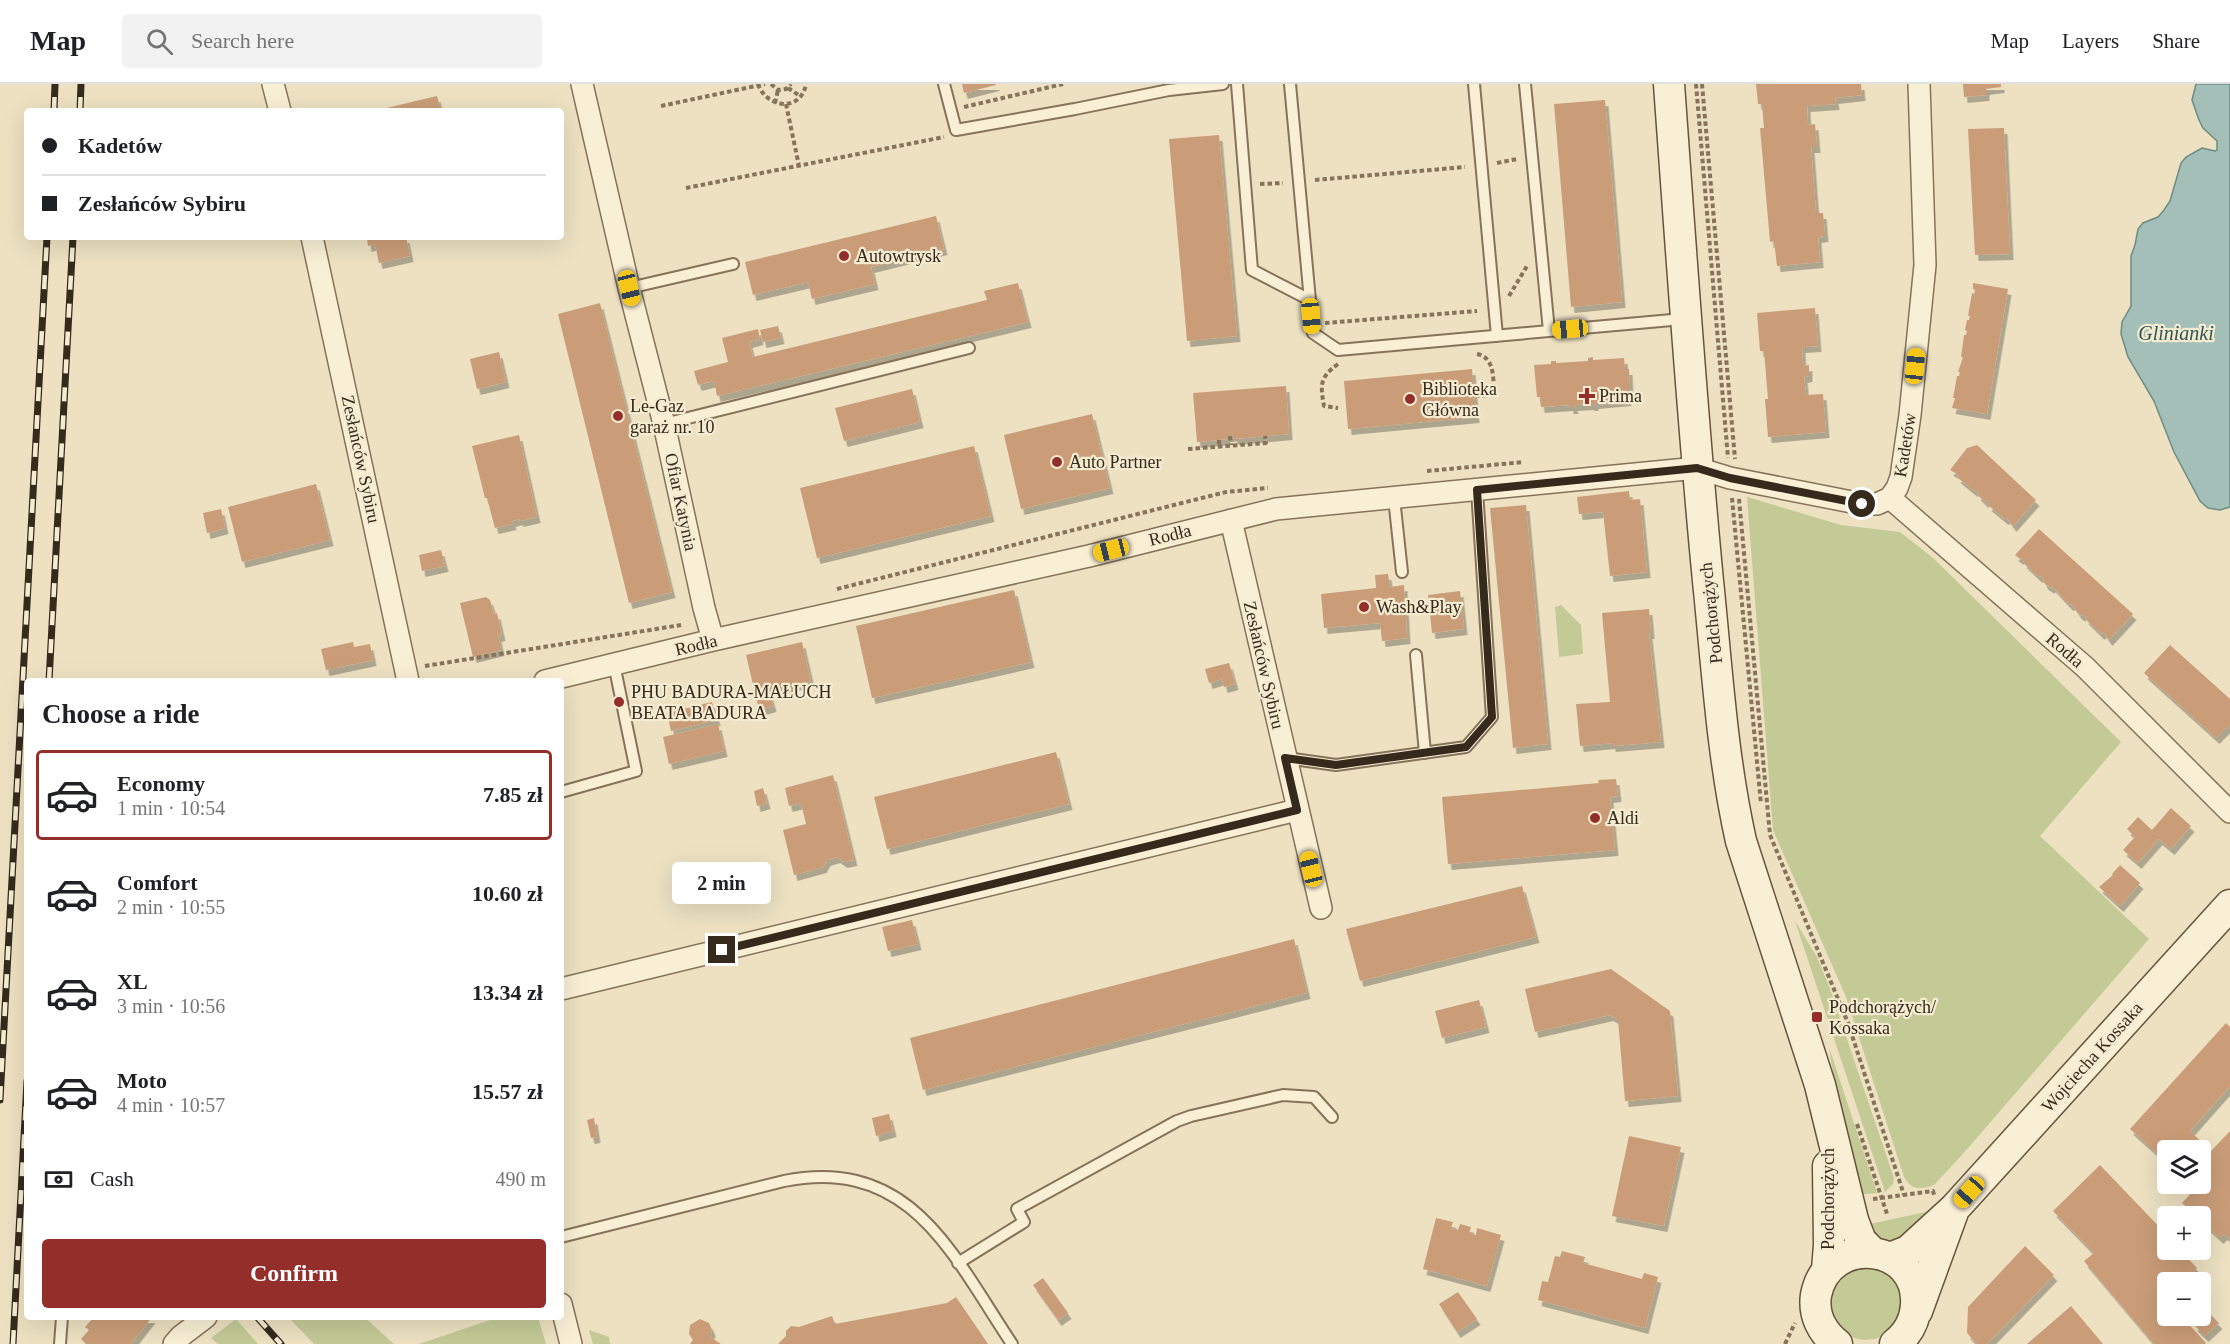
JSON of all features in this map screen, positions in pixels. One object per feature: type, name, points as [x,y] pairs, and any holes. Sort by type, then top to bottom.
[{"type":"street","points":[[273,84],[279,108]]},
{"type":"street","name":"Ofiar Katynia","points":[[582,84],[629,288],[664,424],[713,640]]},
{"type":"street","name":"Podchorążych","points":[[1669,84],[1697,468],[1722,727],[1733,803],[1741,842],[1820,1085],[1857,1233],[1864,1246],[1903,1268],[1912,1281],[1917,1297],[1908,1333]]},
{"type":"street","name":"Kadetów","points":[[1697,468],[1730,478],[1862,504],[1877,504],[1890,498],[1901,477],[1910,415],[1925,265],[1919,84]]},
{"type":"street","name":"Zesłańców Sybiru","points":[[313,240],[407,678]]},
{"type":"street","name":"Rodła","points":[[557,678],[713,640],[1078,558],[1276,508],[1697,468]]},
{"type":"street","name":"Rodła","points":[[1890,498],[2085,667],[2230,812]]},
{"type":"street","name":"Zesłańców Sybiru","points":[[1231,520],[1321,908]]},
{"type":"street","points":[[564,988],[1297,810]]},
{"type":"street","name":"Wojciecha Kossaka","points":[[1827,1270],[1840,1259],[1855,1253],[1881,1255],[1908,1251],[1943,1200],[2230,905]]},
{"type":"street","name":"Podchorążych","points":[[1814,1332],[1815,1302],[1818,1285],[1827,1270],[1829,1245],[1829,1127]]},
{"type":"street","name":"Wojciecha Kossaka","points":[[1908,1333],[1943,1200]]},
{"type":"street","points":[[564,1316],[571,1344]]},
{"type":"street","points":[[174,1344],[202,1320]]},
{"type":"street","points":[[1814,1332],[1828,1336],[1837,1344]]},
{"type":"lane","points":[[944,84],[956,130],[1169,90],[1223,84]]},
{"type":"lane","points":[[1237,84],[1252,270],[1310,300]]},
{"type":"lane","points":[[1290,84],[1313,333],[1338,350],[1686,319]]},
{"type":"lane","points":[[1474,84],[1497,336]]},
{"type":"lane","points":[[1525,84],[1549,331]]},
{"type":"lane","points":[[629,288],[733,264]]},
{"type":"lane","points":[[664,424],[969,348]]},
{"type":"lane","points":[[1285,758],[1336,765],[1466,747],[1492,717],[1477,490]]},
{"type":"lane","points":[[1394,498],[1402,572]]},
{"type":"lane","points":[[1416,655],[1425,753]]},
{"type":"lane","points":[[564,791],[636,771],[614,664]]},
{"type":"lane","points":[[958,1263],[1024,1222],[1017,1209],[1177,1121],[1283,1095],[1314,1097],[1332,1117]]},
{"type":"lane","points":[[564,1236],[807,1176],[850,1178],[869,1183],[890,1193],[925,1220],[958,1263],[1012,1344]]},
{"type":"lane","points":[[60,1344],[62,1320]]},
{"type":"path","points":[[661,106],[765,84]]},
{"type":"path","points":[[771,84],[778,90]]},
{"type":"path","points":[[758,85],[766,98],[775,103],[786,104],[800,96],[806,89],[806,84]]},
{"type":"path","points":[[958,109],[1063,84]]},
{"type":"path","points":[[1696,84],[1729,460]]},
{"type":"path","points":[[1702,84],[1735,460]]},
{"type":"path","points":[[778,90],[790,86],[800,96]]},
{"type":"path","points":[[775,103],[778,90]]},
{"type":"path","points":[[786,104],[799,166]]},
{"type":"path","points":[[686,188],[952,135]]},
{"type":"path","points":[[1497,163],[1517,159]]},
{"type":"path","points":[[1315,180],[1465,167]]},
{"type":"path","points":[[1507,299],[1530,260]]},
{"type":"path","points":[[1324,323],[1477,311]]},
{"type":"path","points":[[1471,352],[1482,355],[1491,364],[1493,375],[1494,388],[1489,395],[1478,396]]},
{"type":"path","points":[[1338,408],[1324,406],[1321,384],[1326,372],[1339,363]]},
{"type":"path","points":[[1230,436],[1231,445]]},
{"type":"path","points":[[1188,449],[1266,443],[1265,436]]},
{"type":"path","points":[[1219,440],[1219,446]]},
{"type":"path","points":[[1731,491],[1764,832]]},
{"type":"path","points":[[1738,491],[1770,835],[1848,1023],[1904,1195]]},
{"type":"path","points":[[1863,1200],[1904,1195],[1943,1200]]},
{"type":"green space","points":[[1747,497],[1841,525],[1900,532],[1933,558],[2121,742],[2040,836],[2149,939],[1962,1155],[1934,1185],[1929,1187],[1913,1187],[1904,1177],[1846,997],[1773,830]]},
{"type":"green space","points":[[1561,605],[1581,625],[1583,654],[1559,657],[1555,607]]},
{"type":"green space","points":[[1795,921],[1817,957],[1829,986],[1894,1178],[1893,1184],[1885,1192]]},
{"type":"green space","points":[[1829,1047],[1877,1193],[1857,1195],[1837,1100]]},
{"type":"green space","points":[[1940,1209],[1892,1244],[1882,1242],[1865,1225]]},
{"type":"green space","points":[[1866,1268],[1886,1274],[1896,1284],[1902,1304],[1896,1324],[1886,1334],[1866,1340],[1846,1334],[1836,1324],[1830,1304],[1836,1284],[1846,1274]]},
{"type":"green space","points":[[237,1320],[258,1344],[218,1344],[211,1338]]},
{"type":"green space","points":[[291,1320],[367,1320],[394,1344],[314,1344]]},
{"type":"green space","points":[[490,1320],[539,1320],[546,1344],[419,1344]]},
{"type":"green space","points":[[589,1330],[609,1337],[610,1344],[593,1344]]},
{"type":"water","name":"Glinianki","points":[[2196,84],[2230,84],[2230,507],[2220,510],[2208,508],[2200,501],[2174,452],[2154,401],[2128,357],[2121,334],[2122,322],[2131,306],[2131,256],[2138,229],[2143,223],[2158,217],[2170,201],[2181,163],[2186,157],[2202,148],[2217,150],[2217,141],[2203,128],[2192,100]]},
{"type":"building","points":[[962,84],[996,84],[996,85],[964,93]]},
{"type":"building","points":[[1756,84],[1861,84],[1862,95],[1835,98],[1836,104],[1807,106],[1808,125],[1815,124],[1817,147],[1811,147],[1816,213],[1823,213],[1825,236],[1818,237],[1820,262],[1777,266],[1774,241],[1770,242],[1760,128],[1764,128],[1762,104],[1758,104]]},
{"type":"building","points":[[1963,84],[2001,84],[2001,87],[1986,89],[1986,95],[1964,97]]},
{"type":"building","points":[[437,96],[440,108],[386,108]]},
{"type":"building","points":[[1605,100],[1622,302],[1571,307],[1554,104]]},
{"type":"building","points":[[2004,128],[2010,254],[1975,255],[1968,129]]},
{"type":"building","points":[[1219,135],[1237,336],[1187,341],[1169,139]]},
{"type":"building","name":"Autowtrysk","points":[[936,216],[944,249],[871,267],[875,284],[812,299],[808,282],[753,295],[745,262]]},
{"type":"building","points":[[367,240],[407,240],[410,256],[379,263],[375,244],[368,246]]},
{"type":"building","points":[[1018,283],[1028,322],[717,396],[714,381],[698,385],[694,371],[728,362],[722,338],[758,329],[760,339],[749,342],[753,357],[987,300],[984,291]]},
{"type":"building","points":[[1973,283],[2008,289],[1987,414],[1952,408],[1957,376],[1959,376],[1960,372],[1958,372],[1963,357],[1961,357],[1964,335],[1966,335],[1967,320],[1970,316],[1968,316],[1972,293],[1974,294],[1975,290]]},
{"type":"building","points":[[600,303],[672,592],[629,603],[558,314]]},
{"type":"building","points":[[1815,308],[1818,346],[1802,347],[1803,366],[1809,365],[1809,376],[1804,377],[1806,395],[1823,394],[1826,432],[1768,437],[1764,351],[1760,351],[1757,313]]},
{"type":"building","points":[[778,326],[781,338],[763,342],[760,330]]},
{"type":"building","points":[[499,352],[506,382],[477,389],[470,359]]},
{"type":"building","points":[[1593,357],[1593,360],[1624,358],[1625,369],[1629,369],[1628,400],[1595,403],[1595,405],[1574,405],[1575,408],[1570,408],[1570,405],[1541,407],[1540,397],[1537,397],[1534,365],[1551,364],[1551,361],[1556,361],[1556,363],[1588,361],[1588,358]]},
{"type":"building","name":"Biblioteka Główna","points":[[1472,369],[1476,417],[1348,429],[1344,381]]},
{"type":"building","points":[[1286,386],[1289,434],[1234,439],[1233,435],[1227,436],[1227,439],[1197,442],[1193,393]]},
{"type":"building","points":[[912,389],[920,422],[844,441],[835,408]]},
{"type":"building","name":"Auto Partner","points":[[1092,414],[1110,488],[1021,509],[1004,435]]},
{"type":"building","points":[[519,435],[537,517],[520,521],[519,519],[512,521],[513,524],[495,528],[472,446]]},
{"type":"building","points":[[1977,445],[2036,500],[2013,526],[2007,518],[2005,519],[1988,505],[1990,503],[1987,500],[1985,502],[1977,494],[1979,493],[1957,477],[1959,475],[1950,470],[1967,448]]},
{"type":"building","points":[[974,446],[991,516],[817,558],[800,488]]},
{"type":"building","points":[[316,484],[330,540],[242,562],[228,507]]},
{"type":"building","points":[[1629,491],[1630,500],[1640,499],[1647,572],[1610,576],[1603,512],[1579,514],[1577,497]]},
{"type":"building","points":[[1526,505],[1548,744],[1513,748],[1490,508]]},
{"type":"building","points":[[221,509],[225,528],[207,533],[203,513]]},
{"type":"building","points":[[2039,529],[2133,614],[2109,640],[2103,632],[2101,634],[2083,614],[2082,616],[2078,613],[2072,604],[2070,605],[2052,586],[2051,588],[2045,584],[2041,576],[2039,577],[2021,558],[2015,555]]},
{"type":"building","points":[[441,550],[445,566],[422,571],[419,555]]},
{"type":"building","name":"Wash&Play","points":[[1388,574],[1390,587],[1404,585],[1407,638],[1382,641],[1380,623],[1324,628],[1321,594],[1376,588],[1375,575]]},
{"type":"building","points":[[1014,590],[1031,662],[872,698],[856,626]]},
{"type":"building","points":[[1460,591],[1464,629],[1432,633],[1428,595]]},
{"type":"building","points":[[486,597],[490,600],[494,614],[497,613],[502,635],[498,636],[501,650],[473,657],[460,603]]},
{"type":"building","points":[[1649,609],[1651,633],[1649,633],[1661,742],[1580,746],[1576,704],[1610,702],[1602,613]]},
{"type":"building","points":[[353,642],[354,647],[370,644],[373,660],[326,670],[321,649]]},
{"type":"building","points":[[802,642],[811,681],[769,691],[773,706],[759,710],[746,655]]},
{"type":"building","points":[[2170,645],[2230,699],[2230,724],[2216,738],[2144,673]]},
{"type":"building","points":[[1229,663],[1235,684],[1224,687],[1222,679],[1209,683],[1205,669]]},
{"type":"building","points":[[712,702],[717,720],[671,731],[667,713]]},
{"type":"building","points":[[718,724],[724,751],[669,764],[663,737]]},
{"type":"building","points":[[1056,752],[1069,804],[887,849],[874,797]]},
{"type":"building","points":[[833,775],[854,860],[844,862],[837,857],[827,860],[823,867],[794,875],[783,830],[806,824],[801,803],[789,806],[785,788]]},
{"type":"building","points":[[1616,779],[1618,796],[1610,797],[1615,850],[1448,864],[1442,797],[1599,783],[1598,780]]},
{"type":"building","points":[[763,788],[767,803],[757,806],[754,791]]},
{"type":"building","points":[[2171,808],[2191,826],[2171,849],[2159,839],[2138,863],[2123,850],[2135,837],[2127,829],[2138,817],[2152,830]]},
{"type":"building","points":[[2120,865],[2140,883],[2120,906],[2099,887],[2113,875]]},
{"type":"building","points":[[1522,886],[1536,937],[1360,981],[1346,929]]},
{"type":"building","points":[[912,920],[918,944],[888,951],[882,927]]},
{"type":"building","points":[[1294,939],[1307,993],[923,1090],[910,1038]]},
{"type":"building","points":[[1611,969],[1670,1011],[1678,1096],[1625,1101],[1618,1020],[1610,1015],[1535,1032],[1525,989]]},
{"type":"building","points":[[1479,1000],[1486,1027],[1442,1038],[1435,1011]]},
{"type":"building","points":[[2226,1023],[2230,1027],[2230,1086],[2190,1131],[2199,1140],[2157,1140],[2157,1153],[2130,1129]]},
{"type":"building","points":[[889,1114],[893,1131],[876,1136],[872,1118]]},
{"type":"building","points":[[594,1118],[597,1137],[591,1138],[587,1120]]},
{"type":"building","points":[[2230,1131],[2230,1239],[2224,1234],[2220,1238],[2211,1230],[2211,1206],[2185,1206],[2182,1203],[2190,1194],[2211,1194],[2211,1151]]},
{"type":"building","points":[[1629,1136],[1681,1147],[1664,1226],[1612,1216]]},
{"type":"building","points":[[2100,1165],[2157,1225],[2157,1260],[2189,1260],[2197,1268],[2193,1272],[2157,1272],[2157,1326],[2190,1326],[2206,1343],[2154,1344],[2084,1261],[2094,1253],[2053,1211]]},
{"type":"building","points":[[1436,1218],[1453,1222],[1451,1228],[1458,1230],[1460,1224],[1471,1227],[1469,1233],[1476,1235],[1477,1228],[1501,1235],[1487,1286],[1423,1269]]},
{"type":"building","points":[[2025,1246],[2054,1275],[1987,1344],[1977,1344],[1967,1333],[1968,1307]]},
{"type":"building","points":[[1562,1251],[1585,1257],[1583,1263],[1642,1279],[1644,1273],[1658,1277],[1645,1328],[1538,1300],[1542,1281],[1548,1282],[1555,1256],[1560,1257]]},
{"type":"building","points":[[1043,1278],[1068,1313],[1058,1320],[1033,1285]]},
{"type":"building","points":[[1458,1292],[1477,1319],[1457,1332],[1439,1304]]},
{"type":"building","points":[[956,1297],[988,1344],[778,1344],[786,1336],[786,1331],[791,1326],[799,1327],[832,1316],[835,1324],[947,1303]]},
{"type":"building","points":[[2071,1306],[2103,1344],[2027,1344]]},
{"type":"building","points":[[2211,1315],[2219,1323],[2205,1336],[2195,1326],[2211,1326]]},
{"type":"building","points":[[700,1319],[709,1323],[712,1330],[710,1337],[721,1344],[690,1344],[693,1340],[689,1334],[690,1325]]},
{"type":"building","points":[[91,1320],[150,1320],[131,1344],[86,1344],[81,1339],[89,1330],[85,1327]]},
{"type":"railway","points":[[54,108],[55,84]]},
{"type":"railway","points":[[80,108],[81,84]]},
{"type":"railway","points":[[0,1100],[47,240]]},
{"type":"railway","points":[[49,678],[73,240]]},
{"type":"railway","points":[[13,1344],[24,1137]]},
{"type":"railway","points":[[260,1320],[281,1344]]},
{"type":"place","name":"Autowtrysk","points":[[844,256]]},
{"type":"place","name":"Prima","points":[[1587,396]]},
{"type":"place","name":"Biblioteka Główna","points":[[1410,399]]},
{"type":"place","name":"Le-Gaz garaż nr. 10","points":[[618,416]]},
{"type":"place","name":"Auto Partner","points":[[1057,462]]},
{"type":"place","name":"Wash&Play","points":[[1364,607]]},
{"type":"place","name":"PHU BADURA-MAŁUCH BEATA BADURA","points":[[619,702]]},
{"type":"place","name":"Aldi","points":[[1595,818]]},
{"type":"place","name":"Podchorążych/ Kossaka","points":[[1817,1017]]},
{"type":"route","points":[[722,950],[1297,810],[1285,758],[1336,765],[1466,747],[1492,717],[1477,490],[1697,468],[1730,478],[1862,504]]}]
